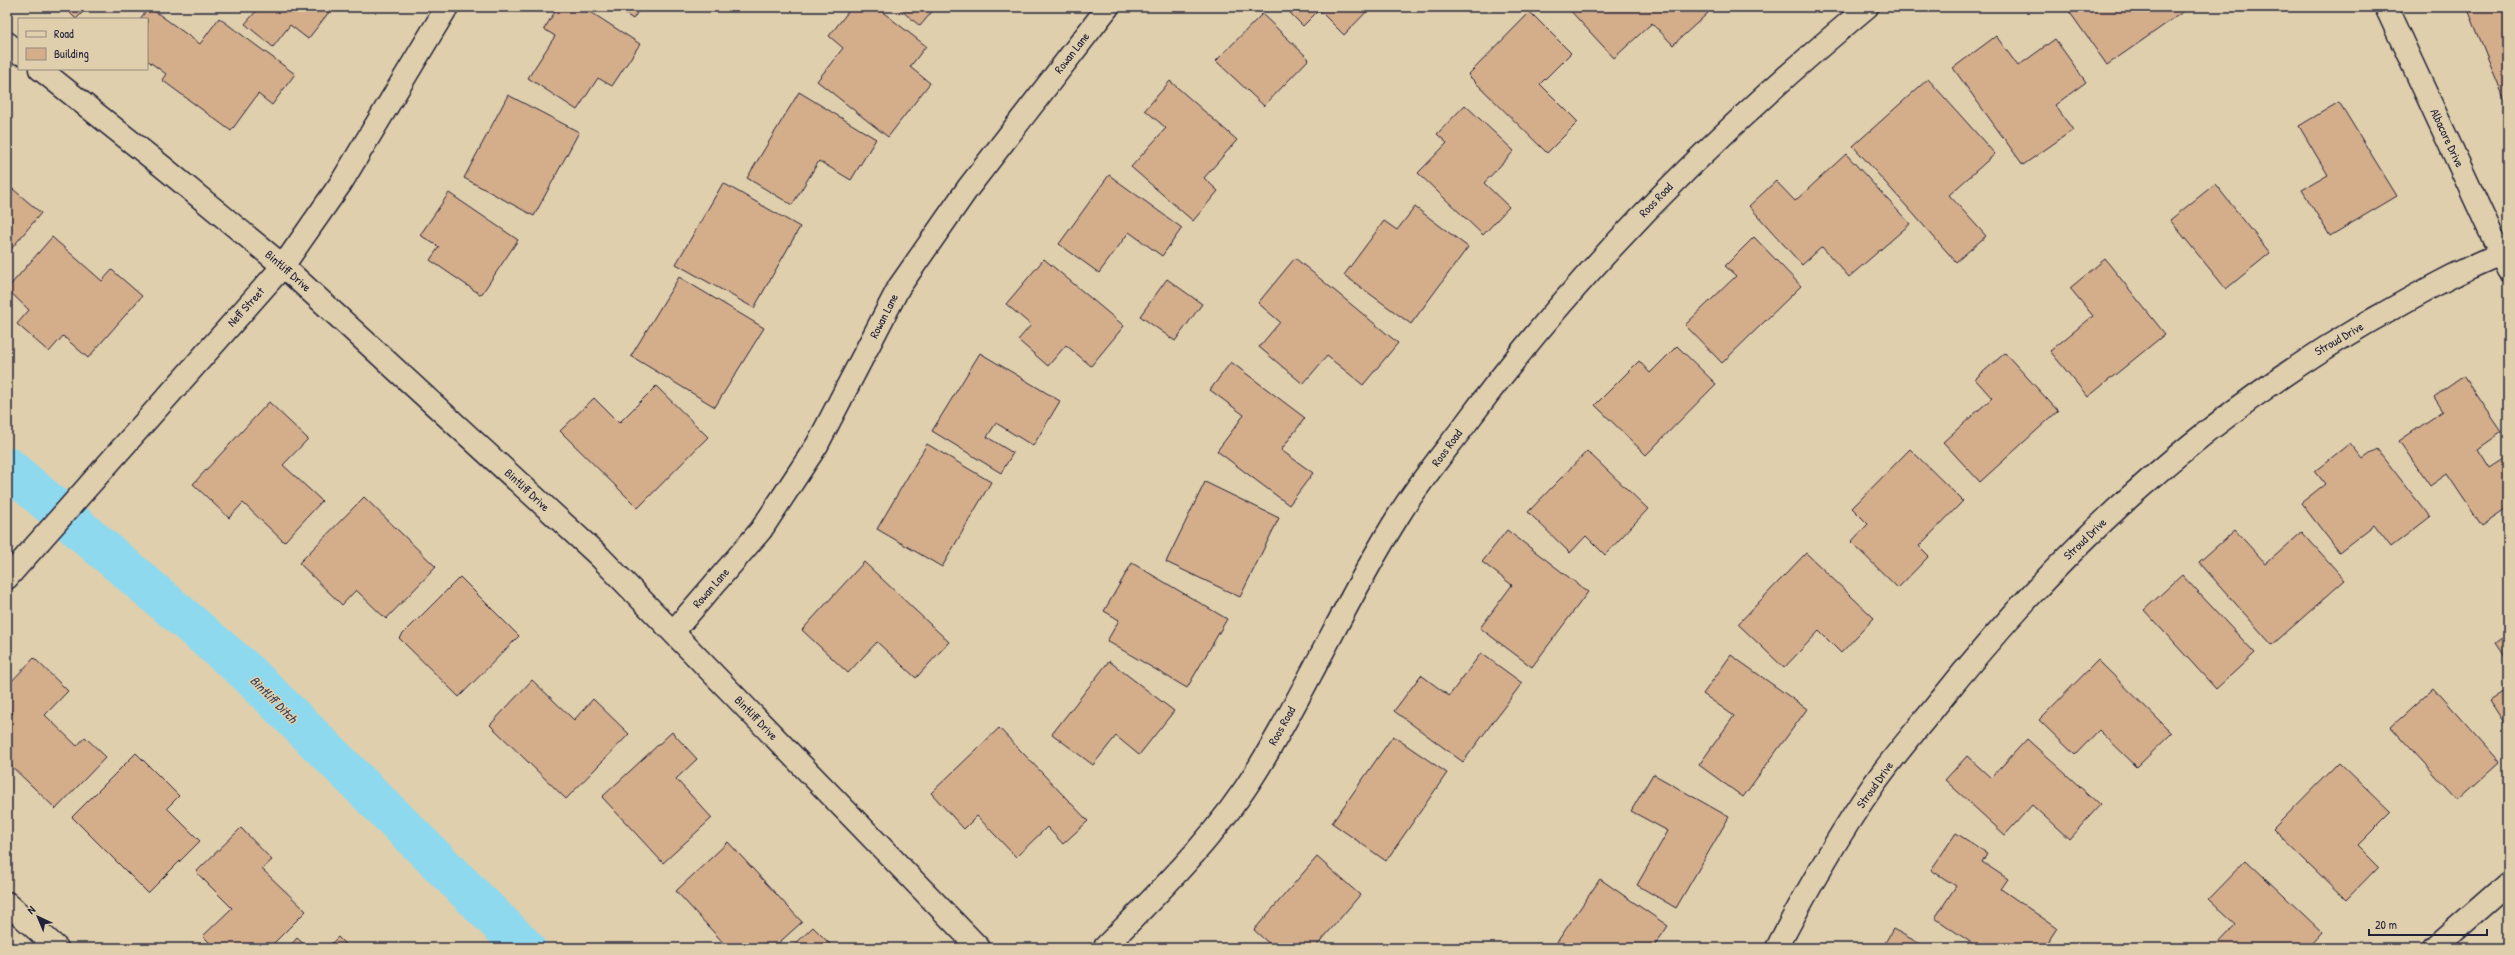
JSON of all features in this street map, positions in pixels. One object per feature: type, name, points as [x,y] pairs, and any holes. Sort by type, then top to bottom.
[{"type":"street","name":"Neff Street","points":[[7,578],[283,266],[341,183],[447,7]]},
{"type":"street","name":"Rowan Lane","points":[[673,632],[761,530],[817,445],[899,287],[968,188],[1108,7]]},
{"type":"street","name":"Roos Road","points":[[1104,948],[1197,853],[1258,769],[1399,513],[1503,372],[1601,256],[1681,175],[1786,74],[1867,7]]},
{"type":"street","name":"Albacore Drive","points":[[2386,7],[2506,258]]},
{"type":"street","points":[[7,43],[18,52]]},
{"type":"street","name":"Bintliff Drive","points":[[41,70],[164,167],[283,266],[599,556],[979,948]]},
{"type":"street","name":"Stroud Drive","points":[[1777,948],[1809,888],[1874,783],[1976,656],[2050,573],[2137,488],[2230,413],[2310,356],[2401,303],[2506,258]]},
{"type":"street","points":[[2434,948],[2508,883]]},
{"type":"street","points":[[7,903],[57,948]]},
{"type":"building","points":[[64,7],[88,7],[77,18],[75,18]]},
{"type":"building","points":[[149,7],[200,44],[219,18],[295,74],[272,105],[258,94],[231,131],[162,80],[166,74],[148,61],[148,18],[141,18]]},
{"type":"building","points":[[254,7],[333,7],[308,39],[290,25],[273,47],[245,24],[257,10]]},
{"type":"building","points":[[558,7],[583,7],[640,44],[612,86],[598,78],[577,110],[528,78],[555,36],[544,29]]},
{"type":"building","points":[[615,7],[641,7],[633,19]]},
{"type":"building","points":[[852,7],[876,7],[926,46],[910,67],[930,83],[888,137],[817,81],[843,48],[829,36]]},
{"type":"building","points":[[897,7],[936,7],[920,26]]},
{"type":"building","points":[[1290,7],[1371,7],[1344,35],[1319,10],[1303,26],[1287,10]]},
{"type":"building","points":[[1567,7],[1702,7],[1708,13],[1673,45],[1652,23],[1614,58]]},
{"type":"building","points":[[2066,7],[2190,7],[2107,65]]},
{"type":"building","points":[[2467,7],[2506,7],[2508,13],[2508,108]]},
{"type":"building","points":[[1530,12],[1571,53],[1540,84],[1578,122],[1547,153],[1468,75]]},
{"type":"building","points":[[1262,14],[1309,59],[1264,106],[1216,61]]},
{"type":"building","points":[[1996,36],[2018,66],[2055,39],[2086,82],[2055,105],[2073,130],[2023,165],[1953,68]]},
{"type":"building","points":[[1928,79],[1995,154],[1949,195],[1986,236],[1956,262],[1853,146]]},
{"type":"building","points":[[1170,81],[1237,140],[1204,178],[1218,191],[1193,221],[1131,167],[1166,128],[1145,110]]},
{"type":"building","points":[[799,92],[876,139],[851,180],[819,161],[792,205],[747,178]]},
{"type":"building","points":[[508,95],[579,132],[534,216],[464,178]]},
{"type":"building","points":[[2339,102],[2397,196],[2330,236],[2302,190],[2328,175],[2299,126]]},
{"type":"building","points":[[1465,105],[1514,151],[1484,183],[1509,207],[1483,235],[1418,173],[1447,143],[1437,134]]},
{"type":"building","points":[[1846,154],[1910,224],[1849,277],[1822,247],[1802,265],[1749,206],[1776,181],[1795,201]]},
{"type":"building","points":[[1109,175],[1182,228],[1162,256],[1129,232],[1099,273],[1059,244]]},
{"type":"building","points":[[723,183],[800,227],[754,308],[676,264]]},
{"type":"building","points":[[7,184],[41,213],[7,254]]},
{"type":"building","points":[[2215,184],[2270,253],[2226,289],[2170,220]]},
{"type":"building","points":[[449,193],[518,240],[481,295],[430,260],[439,247],[420,235]]},
{"type":"building","points":[[1415,207],[1468,247],[1411,324],[1344,275],[1384,221],[1397,230]]},
{"type":"building","points":[[52,237],[102,281],[112,270],[142,296],[88,358],[63,336],[49,352],[17,324],[29,310],[7,289]]},
{"type":"building","points":[[1754,237],[1801,286],[1722,363],[1685,325],[1736,276],[1725,266]]},
{"type":"building","points":[[1295,258],[1398,343],[1363,385],[1327,356],[1303,384],[1259,347],[1280,322],[1258,303]]},
{"type":"building","points":[[1044,259],[1124,326],[1091,366],[1066,345],[1048,366],[1018,340],[1031,325],[1006,304]]},
{"type":"building","points":[[2105,259],[2165,334],[2088,397],[2050,351],[2093,316],[2070,288]]},
{"type":"building","points":[[679,277],[764,328],[715,407],[631,356]]},
{"type":"building","points":[[1167,279],[1202,304],[1175,341],[1140,316]]},
{"type":"building","points":[[1677,346],[1716,384],[1646,455],[1595,405],[1639,361],[1650,373]]},
{"type":"building","points":[[980,353],[1060,401],[1033,446],[996,423],[987,437],[1013,453],[1001,473],[932,431]]},
{"type":"building","points":[[2005,353],[2058,411],[1980,482],[1943,442],[1992,398],[1975,379]]},
{"type":"building","points":[[1231,362],[1305,418],[1281,450],[1313,473],[1289,505],[1217,451],[1244,415],[1210,390]]},
{"type":"building","points":[[2464,376],[2502,432],[2478,449],[2490,468],[2507,457],[2508,459],[2508,508],[2482,526],[2447,474],[2430,486],[2399,441],[2443,411],[2434,397]]},
{"type":"building","points":[[656,386],[708,437],[638,508],[560,431],[594,398],[619,423]]},
{"type":"building","points":[[269,402],[308,439],[283,465],[322,501],[284,542],[243,503],[229,518],[193,484]]},
{"type":"building","points":[[2350,443],[2363,459],[2377,449],[2430,517],[2391,547],[2374,525],[2339,552],[2301,503],[2325,484],[2315,471]]},
{"type":"building","points":[[927,444],[991,482],[942,567],[877,529]]},
{"type":"building","points":[[1910,449],[1963,501],[1919,546],[1929,556],[1898,588],[1851,542],[1868,524],[1852,508]]},
{"type":"building","points":[[1587,451],[1648,509],[1605,555],[1586,536],[1570,553],[1528,512]]},
{"type":"building","points":[[1205,482],[1279,518],[1240,597],[1166,562]]},
{"type":"building","points":[[364,497],[436,567],[386,619],[356,590],[342,605],[299,563]]},
{"type":"building","points":[[1507,530],[1588,592],[1532,667],[1480,628],[1512,585],[1482,562]]},
{"type":"building","points":[[2235,530],[2266,564],[2302,532],[2345,580],[2272,645],[2199,562]]},
{"type":"building","points":[[1806,553],[1874,618],[1841,653],[1819,631],[1784,668],[1738,624]]},
{"type":"building","points":[[864,562],[949,642],[916,678],[877,642],[848,673],[802,630]]},
{"type":"building","points":[[1132,563],[1227,619],[1187,688],[1107,641],[1119,620],[1104,611]]},
{"type":"building","points":[[2182,575],[2255,653],[2216,689],[2144,610]]},
{"type":"building","points":[[460,577],[519,636],[459,697],[399,638]]},
{"type":"building","points":[[2508,634],[2508,661],[2496,643]]},
{"type":"building","points":[[1481,653],[1522,683],[1463,762],[1394,711],[1421,675],[1449,696]]},
{"type":"building","points":[[1731,655],[1807,709],[1743,797],[1699,765],[1734,716],[1703,694]]},
{"type":"building","points":[[34,658],[68,691],[45,715],[77,746],[85,737],[106,757],[56,809],[7,762],[7,719],[13,713],[7,706],[7,686]]},
{"type":"building","points":[[2098,660],[2172,733],[2137,767],[2099,730],[2075,755],[2039,720]]},
{"type":"building","points":[[1109,661],[1174,711],[1139,755],[1116,736],[1093,765],[1052,734]]},
{"type":"building","points":[[532,680],[574,720],[593,699],[629,734],[566,799],[490,725]]},
{"type":"building","points":[[2434,688],[2500,762],[2458,800],[2391,727]]},
{"type":"building","points":[[2508,689],[2508,729],[2490,701]]},
{"type":"building","points":[[999,728],[1088,821],[1063,844],[1047,827],[1016,857],[977,816],[964,829],[931,793]]},
{"type":"building","points":[[672,732],[697,759],[676,779],[712,818],[663,863],[602,797]]},
{"type":"building","points":[[1393,736],[1447,773],[1386,861],[1332,823]]},
{"type":"building","points":[[2027,739],[2100,805],[2069,839],[2032,805],[2005,835],[1945,780],[1967,756],[1991,778]]},
{"type":"building","points":[[136,753],[179,796],[167,808],[200,841],[148,893],[72,817]]},
{"type":"building","points":[[2339,762],[2391,812],[2357,846],[2378,867],[2346,900],[2273,829]]},
{"type":"building","points":[[1653,774],[1729,817],[1676,908],[1637,885],[1668,831],[1631,811]]},
{"type":"building","points":[[241,828],[272,860],[262,869],[306,911],[269,948],[215,948],[203,936],[232,908],[196,872]]},
{"type":"building","points":[[1956,833],[1987,853],[1982,862],[2008,879],[2001,889],[2057,928],[2044,948],[1979,948],[1935,918],[1956,886],[1931,870]]},
{"type":"building","points":[[728,842],[802,922],[773,948],[728,948],[676,891]]},
{"type":"building","points":[[1317,857],[1360,895],[1315,948],[1274,948],[1254,930]]},
{"type":"building","points":[[2246,860],[2322,932],[2307,948],[2215,947],[2236,925],[2208,899]]},
{"type":"building","points":[[1600,879],[1668,926],[1653,948],[1553,948]]},
{"type":"building","points":[[813,927],[834,948],[791,948]]},
{"type":"building","points":[[1893,929],[1928,948],[1882,948]]},
{"type":"building","points":[[338,937],[349,948],[327,948]]},
{"type":"building","points":[[297,938],[308,948],[288,948]]},
{"type":"waterway","name":"Bintliff Ditch","points":[[7,467],[248,673],[525,948]]}]
